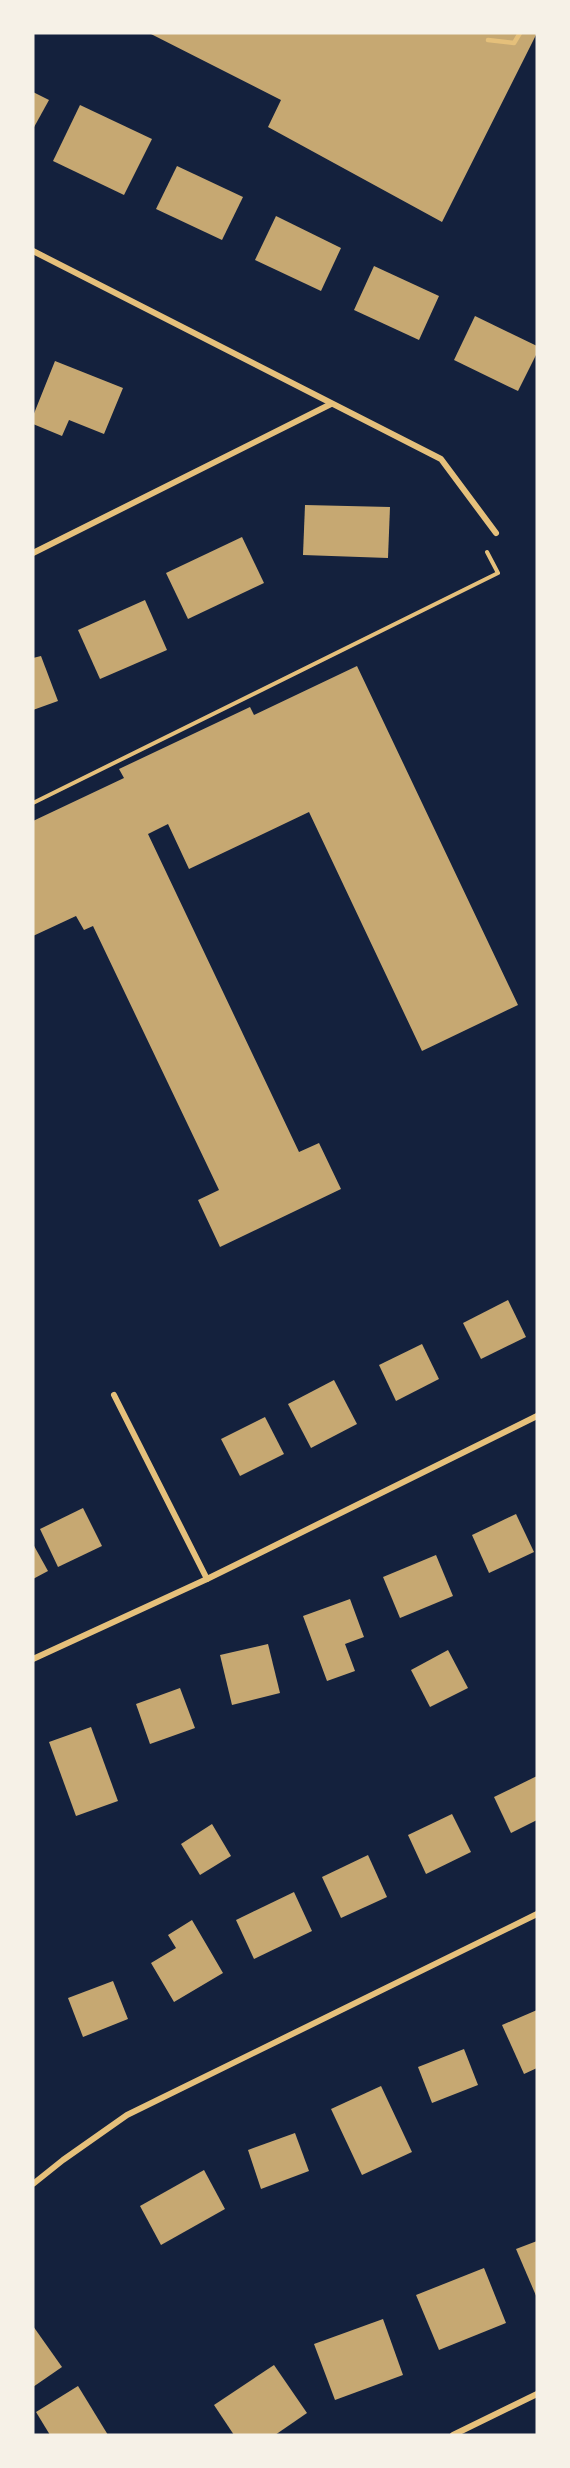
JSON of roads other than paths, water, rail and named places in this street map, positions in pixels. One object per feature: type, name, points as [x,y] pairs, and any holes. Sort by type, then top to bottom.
[{"type":"street","points":[[33,251],[441,459],[496,533]]},
{"type":"street","points":[[33,553],[331,404]]},
{"type":"street","points":[[114,1395],[207,1579]]},
{"type":"street","points":[[33,1659],[207,1579],[537,1416]]},
{"type":"street","points":[[33,2184],[127,2115],[537,1914]]},
{"type":"street","points":[[458,2434],[537,2394]]},
{"type":"lane","points":[[488,40],[514,43],[520,33]]}]
